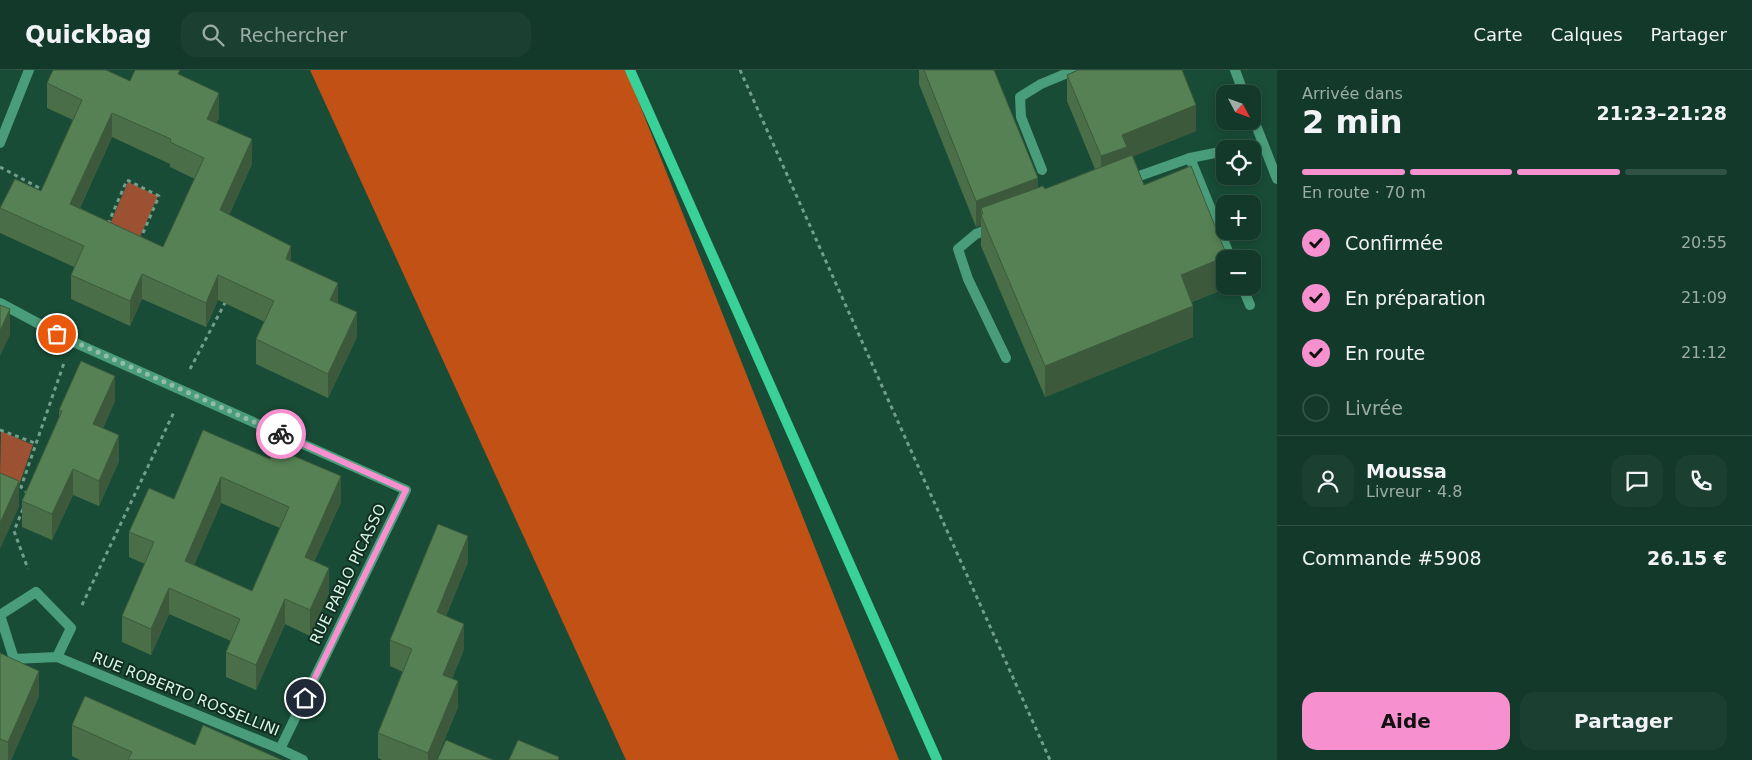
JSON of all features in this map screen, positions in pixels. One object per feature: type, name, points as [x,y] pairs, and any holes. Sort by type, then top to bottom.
[{"type":"main road","points":[[630,70],[937,760]]},
{"type":"street","points":[[0,143],[29,70]]},
{"type":"street","points":[[1042,170],[1021,117],[1020,97],[1041,84],[1075,70]]},
{"type":"street","points":[[1235,70],[1241,85]]},
{"type":"street","points":[[1258,130],[1277,179]]},
{"type":"street","points":[[1116,184],[1190,158],[1216,153]]},
{"type":"street","points":[[1190,158],[1227,250]]},
{"type":"street","points":[[1004,224],[976,234],[958,249],[968,279],[1006,358]]},
{"type":"street","points":[[1246,295],[1250,305]]},
{"type":"street","name":"RUE PABLO PICASSO","points":[[0,303],[71,341],[406,490],[280,749]]},
{"type":"street","points":[[36,592],[71,628],[58,658],[14,659],[0,615],[36,592]]},
{"type":"street","name":"RUE ROBERTO ROSSELLINI","points":[[58,658],[303,760]]},
{"type":"path","points":[[740,70],[1050,760]]},
{"type":"path","points":[[0,167],[50,194]]},
{"type":"path","points":[[108,224],[127,180],[160,196],[140,241],[132,237]]},
{"type":"path","points":[[100,220],[116,228]]},
{"type":"path","points":[[71,628],[182,390],[230,295]]},
{"type":"path","points":[[21,487],[71,341]]},
{"type":"path","points":[[0,430],[35,443]]},
{"type":"path","points":[[14,484],[21,487],[28,494],[14,532],[36,592]]},
{"type":"shaded area","points":[[310,70],[626,70],[899,760],[626,760]]},
{"type":"shaded area","points":[[128,182],[158,196],[139,239],[110,224]]},
{"type":"shaded area","points":[[1,431],[33,445],[19,485],[0,477]]},
{"type":"building","points":[[53,70],[106,70],[130,81],[135,70],[180,70],[178,74],[219,93],[207,119],[252,139],[220,210],[291,246],[286,259],[338,283],[330,300],[357,312],[328,374],[256,339],[274,301],[218,275],[206,303],[142,274],[130,301],[71,275],[84,246],[0,208],[15,179],[41,191],[82,100],[47,83]],"holes":[[[112,113],[171,139],[170,142],[204,158],[163,247],[70,204]]]},
{"type":"building","points":[[924,70],[994,70],[1038,178],[976,201]]},
{"type":"building","points":[[1078,70],[1182,70],[1196,105],[1122,135],[1127,147],[1101,156],[1067,75]]},
{"type":"building","points":[[1132,155],[1144,185],[1191,166],[1216,228],[1216,240],[1221,240],[1225,250],[1216,250],[1216,261],[1181,275],[1193,306],[1045,366],[981,215],[983,214],[981,208],[1043,186],[1045,189]]},
{"type":"building","points":[[0,305],[10,309],[0,331]]},
{"type":"building","points":[[81,361],[115,376],[93,424],[119,435],[99,481],[73,469],[52,514],[22,501],[62,411],[59,410]]},
{"type":"building","points":[[203,430],[270,459],[275,448],[341,476],[305,557],[329,568],[310,610],[285,599],[256,665],[226,652],[240,619],[169,588],[151,629],[122,616],[154,542],[129,532],[149,488],[174,499]],"holes":[[[221,477],[289,507],[252,591],[185,561]]]},
{"type":"building","points":[[0,473],[19,481],[0,523]]},
{"type":"building","points":[[438,524],[468,536],[437,612],[464,624],[443,675],[458,681],[428,753],[378,733],[412,649],[390,640]]},
{"type":"building","points":[[0,653],[39,671],[8,742],[0,739]]},
{"type":"building","points":[[85,696],[195,745],[203,725],[282,760],[128,760],[132,752],[72,725]]},
{"type":"building","points":[[446,740],[493,760],[437,760]]},
{"type":"building","points":[[518,740],[559,757],[558,760],[509,760]]},
{"type":"way so far","points":[[57,334],[281,434]]},
{"type":"route","points":[[281,434],[406,490],[305,698]]}]
